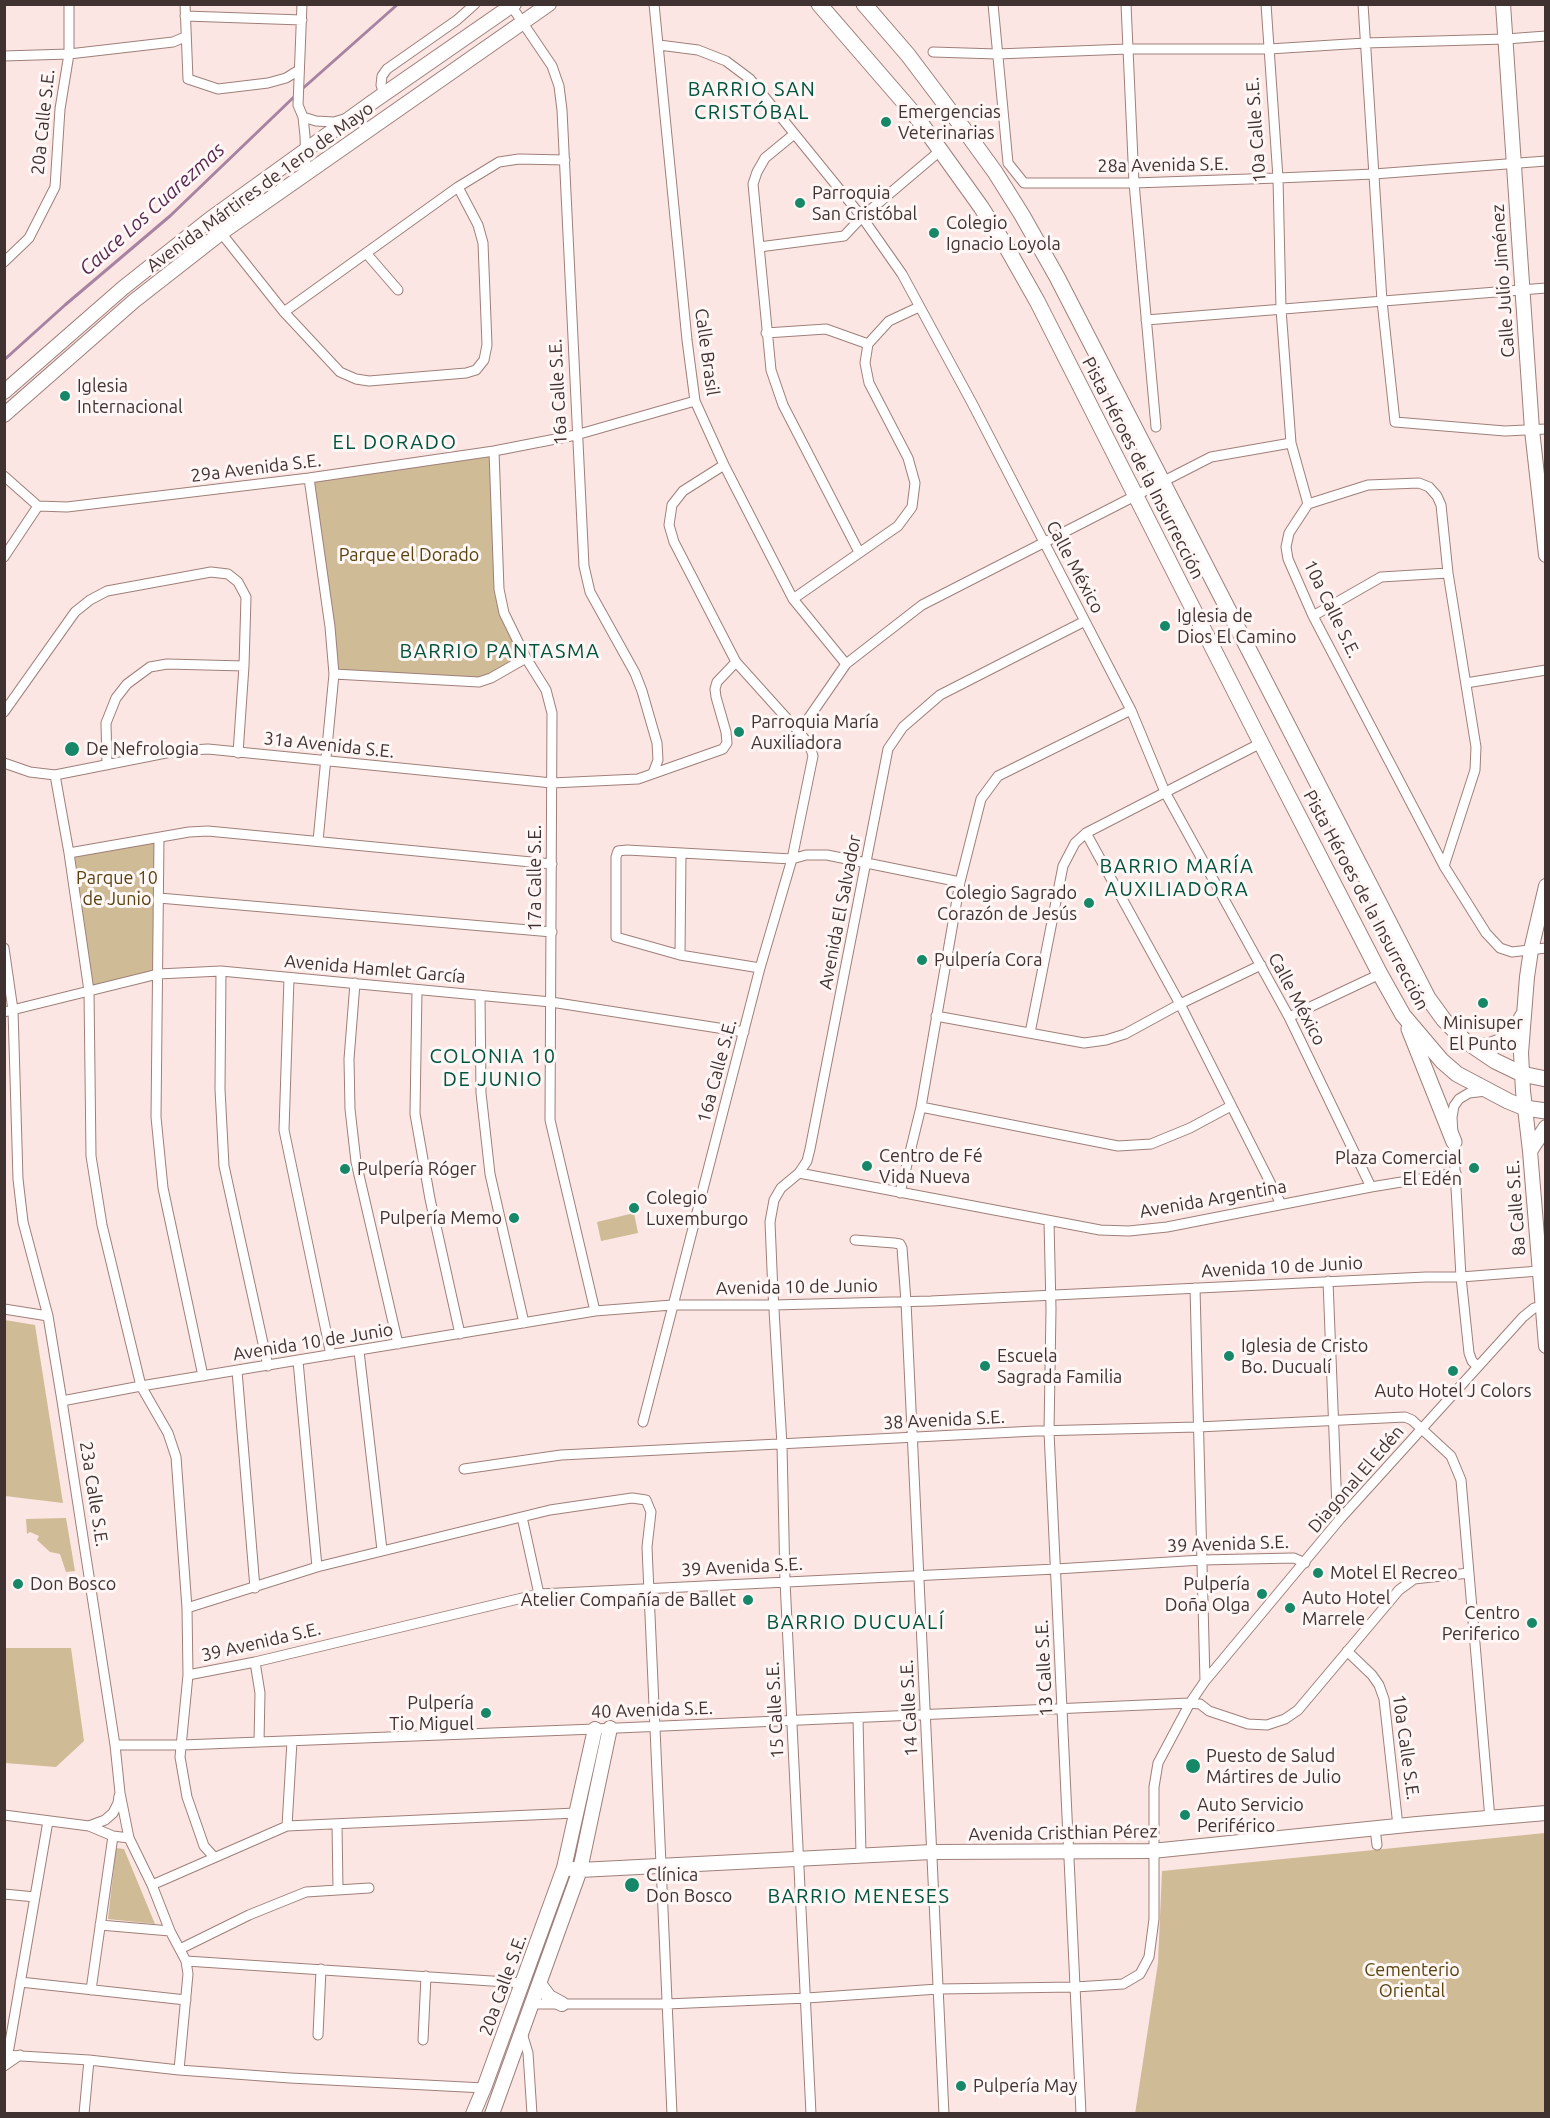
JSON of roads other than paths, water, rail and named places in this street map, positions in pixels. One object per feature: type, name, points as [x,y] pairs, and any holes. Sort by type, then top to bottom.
[{"type":"main road","name":"Avenida Mártires de 1ero de Mayo","points":[[4,415],[134,301],[221,233],[549,4]]},
{"type":"main road","name":"Pista Héroes de la Insurrección","points":[[819,4],[915,115],[941,150],[981,207],[1031,290],[1134,496],[1403,1015],[1442,1061],[1468,1082],[1525,1108],[1545,1111]]},
{"type":"main road","name":"Pista Héroes de la Insurrección","points":[[864,4],[908,55],[963,128],[1022,215],[1057,277],[1428,998],[1454,1032],[1473,1046],[1495,1061],[1522,1074],[1545,1079]]},
{"type":"main road","name":"Calle Julio Jiménez","points":[[1503,4],[1521,290],[1539,429],[1545,555]]},
{"type":"main road","name":"Avenida Mártires de 1ero de Mayo","points":[[4,392],[123,288],[210,219],[512,5]]},
{"type":"main road","points":[[123,288],[134,301]]},
{"type":"main road","points":[[1522,1074],[1524,1011],[1531,950],[1545,886]]},
{"type":"main road","points":[[1473,1046],[1491,1045],[1505,1039],[1515,1029],[1524,1011]]},
{"type":"main road","points":[[1403,1015],[1454,1142]]},
{"type":"main road","name":"8a Calle S.E.","points":[[1522,1074],[1542,1306]]},
{"type":"main road","points":[[1530,1152],[1545,1127]]},
{"type":"main road","points":[[1542,1306],[1545,1346]]},
{"type":"main road","name":"20a Calle S.E.","points":[[492,2114],[580,1870],[610,1728]]},
{"type":"main road","name":"20a Calle S.E.","points":[[473,2114],[564,1868],[595,1729]]},
{"type":"main road","name":"Avenida Cristhian Pérez","points":[[580,1870],[662,1864],[932,1852],[1152,1851],[1545,1813]]},
{"type":"main road","points":[[585,1841],[595,1858],[612,1867]]},
{"type":"main road","points":[[564,1868],[580,1870]]},
{"type":"main road","points":[[540,1985],[549,1997],[562,2004]]},
{"type":"street","name":"20a Calle S.E.","points":[[4,262],[29,238],[55,187],[60,110],[69,54],[69,4]]},
{"type":"street","points":[[185,4],[188,79],[218,89],[268,82],[299,74]]},
{"type":"street","points":[[302,4],[298,102],[303,117],[306,150],[306,168],[303,176]]},
{"type":"street","points":[[384,94],[381,84],[382,76],[387,69],[457,20],[475,4]]},
{"type":"street","name":"Calle Brasil","points":[[654,4],[687,340],[696,401],[724,465],[793,599],[846,664]]},
{"type":"street","points":[[993,4],[997,54]]},
{"type":"street","points":[[1126,4],[1134,183],[1156,427]]},
{"type":"street","name":"10a Calle S.E.","points":[[1266,4],[1278,178],[1281,309],[1291,443],[1308,504],[1289,533],[1286,547],[1288,559],[1313,616],[1444,866],[1486,933],[1500,948],[1512,952],[1531,950]]},
{"type":"street","points":[[1363,4],[1382,301],[1395,422],[1505,431],[1539,429]]},
{"type":"street","name":"16a Calle S.E.","points":[[512,5],[552,66],[559,86],[565,160],[576,435],[584,566],[590,592],[638,682],[657,743],[658,760],[654,773]]},
{"type":"street","points":[[185,16],[302,20]]},
{"type":"street","points":[[933,52],[997,54],[1269,49],[1365,42],[1545,36]]},
{"type":"street","points":[[4,56],[69,54],[173,42],[185,37]]},
{"type":"street","name":"Calle México","points":[[658,45],[698,50],[726,61],[750,79],[793,135],[862,217],[902,274],[972,403],[1131,710],[1164,792],[1289,1017],[1371,1187]]},
{"type":"street","name":"28a Avenida S.E.","points":[[997,54],[1008,163],[1024,183],[1134,183],[1278,178],[1545,162]]},
{"type":"street","points":[[303,117],[325,122],[350,118]]},
{"type":"street","points":[[793,135],[765,158],[753,184],[771,370],[783,405],[859,552]]},
{"type":"street","points":[[759,247],[844,236],[862,217],[941,150]]},
{"type":"street","points":[[284,312],[458,187],[499,162],[519,159],[565,160]]},
{"type":"street","points":[[210,219],[284,312],[340,372],[356,380],[369,381],[466,373],[476,370],[484,360],[487,345],[483,243],[478,225],[458,187]]},
{"type":"street","points":[[366,253],[398,290]]},
{"type":"street","points":[[1146,320],[1545,288]]},
{"type":"street","points":[[793,599],[898,526],[912,507],[915,483],[908,458],[869,383],[865,363],[868,344],[889,321],[920,307]]},
{"type":"street","points":[[766,333],[826,329],[868,344]]},
{"type":"street","name":"29a Avenida S.E.","points":[[38,507],[67,507],[309,478],[494,451],[576,435],[696,401]]},
{"type":"street","points":[[799,732],[846,664],[922,605],[1211,457],[1291,443]]},
{"type":"street","name":"17a Calle S.E.","points":[[494,451],[499,589],[504,613],[526,658],[546,690],[552,713],[550,1120],[595,1311]]},
{"type":"street","name":"16a Calle S.E.","points":[[643,1422],[760,968],[792,859],[813,756],[810,746],[799,732],[736,662],[674,542],[669,525],[672,505],[683,491],[724,465]]},
{"type":"street","points":[[4,476],[38,507],[4,557]]},
{"type":"street","points":[[309,478],[330,627],[334,674],[318,841]]},
{"type":"street","points":[[1308,504],[1368,485],[1419,483],[1429,487],[1441,505],[1448,573],[1476,747],[1475,770],[1444,866]]},
{"type":"street","points":[[4,712],[75,612],[90,600],[107,591],[210,572],[228,574],[238,582],[246,597],[238,753]]},
{"type":"street","points":[[1313,616],[1381,577],[1448,573]]},
{"type":"street","name":"Avenida El Salvador","points":[[773,1305],[770,1222],[774,1200],[781,1188],[799,1173],[807,1161],[888,749],[903,727],[940,695],[1085,621]]},
{"type":"street","points":[[334,674],[479,682],[492,678],[526,658]]},
{"type":"street","name":"31a Avenida S.E.","points":[[4,763],[30,772],[55,775],[176,752],[208,749],[552,783],[638,779],[723,749],[727,743],[726,732],[715,689],[717,682],[736,662]]},
{"type":"street","points":[[107,765],[106,723],[116,698],[128,684],[150,667],[167,664],[244,666]]},
{"type":"street","points":[[1466,683],[1545,670]]},
{"type":"street","points":[[900,1192],[921,1107],[960,882],[981,799],[998,776],[1131,710]]},
{"type":"street","points":[[1030,1032],[1063,866],[1075,843],[1086,834],[1164,792],[1261,743]]},
{"type":"street","points":[[55,775],[89,991],[91,1156],[102,1225],[141,1386],[168,1433],[176,1457],[187,1608],[188,1676],[180,1757],[187,1797],[204,1846],[214,1857]]},
{"type":"street","points":[[69,853],[189,832],[208,831],[552,864]]},
{"type":"street","points":[[1086,834],[1180,1004],[1281,1204]]},
{"type":"street","points":[[159,838],[156,1117],[163,1188],[203,1376]]},
{"type":"street","points":[[760,968],[680,954],[616,937],[616,857],[618,851],[792,859],[806,855],[827,855],[960,882]]},
{"type":"street","points":[[680,954],[681,853]]},
{"type":"street","points":[[159,898],[552,932]]},
{"type":"street","name":"23a Calle S.E.","points":[[4,948],[23,1222],[48,1316],[115,1745],[120,1793],[129,1838],[186,1961],[188,1974],[179,2070]]},
{"type":"street","points":[[1531,950],[1545,948]]},
{"type":"street","points":[[936,1016],[1084,1043],[1106,1040],[1125,1034],[1260,965]]},
{"type":"street","points":[[221,971],[220,1089],[224,1166],[268,1366]]},
{"type":"street","name":"Avenida Hamlet García","points":[[9,1011],[158,974],[221,971],[550,1002],[744,1032]]},
{"type":"street","points":[[1289,1017],[1380,974]]},
{"type":"street","points":[[289,978],[284,1130],[331,1355]]},
{"type":"street","points":[[355,983],[349,1059],[350,1109],[356,1162],[398,1344]]},
{"type":"street","points":[[417,990],[415,1114],[430,1199],[460,1334]]},
{"type":"street","points":[[480,995],[481,1093],[490,1174],[524,1323]]},
{"type":"street","points":[[1477,1366],[1469,1353],[1461,1277],[1452,1117],[1456,1102],[1469,1093],[1486,1090]]},
{"type":"street","points":[[921,1107],[1118,1146],[1151,1144],[1190,1128],[1231,1106]]},
{"type":"street","name":"Avenida Argentina","points":[[799,1173],[1100,1230],[1129,1231],[1167,1227],[1371,1187],[1456,1173]]},
{"type":"street","name":"13 Calle S.E.","points":[[1049,1221],[1049,1432],[1081,2114]]},
{"type":"street","name":"14 Calle S.E.","points":[[855,1240],[900,1244],[902,1248],[944,2114]]},
{"type":"street","name":"Avenida 10 de Junio","points":[[62,1401],[595,1311],[672,1305],[906,1302],[1328,1281],[1461,1277],[1539,1271]]},
{"type":"street","points":[[1328,1281],[1336,1509],[1341,1519]]},
{"type":"street","points":[[1195,1288],[1205,1681]]},
{"type":"street","name":"15 Calle S.E.","points":[[773,1305],[782,1445],[785,1581],[811,2114]]},
{"type":"street","name":"Diagonal El Edén","points":[[532,2004],[667,2004],[938,1989],[1075,1987],[1123,1984],[1140,1974],[1149,1957],[1154,1919],[1152,1851],[1154,1787],[1158,1763],[1190,1703],[1205,1681],[1341,1519],[1477,1366],[1528,1312],[1542,1306]]},
{"type":"street","points":[[4,1309],[48,1316]]},
{"type":"street","points":[[359,1351],[382,1550]]},
{"type":"street","points":[[298,1361],[318,1567]]},
{"type":"street","points":[[237,1371],[255,1588]]},
{"type":"street","name":"38 Avenida S.E.","points":[[464,1469],[561,1455],[1049,1432],[1405,1417],[1422,1428]]},
{"type":"street","points":[[1422,1428],[1451,1456],[1461,1480],[1490,1819]]},
{"type":"street","points":[[187,1608],[318,1567],[550,1510],[632,1498],[646,1500],[651,1512],[647,1546],[672,2114]]},
{"type":"street","points":[[522,1517],[539,1594]]},
{"type":"street","name":"39 Avenida S.E.","points":[[188,1676],[539,1594],[1202,1560],[1294,1558],[1305,1563]]},
{"type":"street","points":[[1190,1703],[1200,1704],[1209,1711],[1248,1724],[1267,1725],[1285,1719],[1298,1710],[1399,1590],[1414,1579],[1469,1573]]},
{"type":"street","name":"10a Calle S.E.","points":[[1347,1651],[1372,1675],[1384,1699],[1398,1826]]},
{"type":"street","points":[[255,1662],[260,1693],[259,1742]]},
{"type":"street","name":"40 Avenida S.E.","points":[[115,1745],[292,1741],[1190,1703]]},
{"type":"street","points":[[858,1718],[861,1855]]},
{"type":"street","points":[[286,1826],[292,1741]]},
{"type":"street","points":[[89,1826],[105,1820],[113,1813],[120,1793]]},
{"type":"street","points":[[152,1885],[286,1826],[576,1814]]},
{"type":"street","points":[[4,1815],[89,1826],[113,1836],[129,1838]]},
{"type":"street","points":[[48,1821],[9,2048],[5,2055],[290,2078],[484,2088]]},
{"type":"street","points":[[337,1824],[338,1889]]},
{"type":"street","points":[[1376,1828],[1377,1845]]},
{"type":"street","points":[[91,1990],[113,1836]]},
{"type":"street","points":[[180,1949],[249,1915],[306,1892],[369,1888]]},
{"type":"street","points":[[4,1894],[34,1897]]},
{"type":"street","points":[[100,1925],[170,1930]]},
{"type":"street","points":[[186,1961],[522,1983]]},
{"type":"street","points":[[318,2035],[321,1969]]},
{"type":"street","points":[[423,2040],[426,1976]]},
{"type":"street","points":[[20,1982],[186,2000]]},
{"type":"street","points":[[522,2033],[528,2053],[532,2114]]},
{"type":"street","points":[[4,2066],[20,2055]]},
{"type":"street","points":[[84,2114],[89,2060]]},
{"type":"waterway","points":[[301,90],[398,4]]},
{"type":"waterway","name":"Cauce Los Cuarezmas","points":[[4,360],[170,216],[296,95]]},
{"type":"place","name":"Emergencias Veterinarias","points":[[886,122]]},
{"type":"place","name":"Parroquia San Cristóbal","points":[[800,203]]},
{"type":"place","name":"Colegio Ignacio Loyola","points":[[934,233]]},
{"type":"place","name":"Iglesia Internacional","points":[[65,396]]},
{"type":"place","name":"Iglesia de Dios El Camino","points":[[1165,626]]},
{"type":"place","name":"Parroquia María Auxiliadora","points":[[739,732]]},
{"type":"place","name":"De Nefrologia","points":[[72,749]]},
{"type":"place","name":"Colegio Sagrado Corazón de Jesús","points":[[1089,903]]},
{"type":"place","name":"Pulpería Cora","points":[[922,960]]},
{"type":"place","name":"Minisuper El Punto","points":[[1483,1003]]},
{"type":"place","name":"Centro de Fé Vida Nueva","points":[[867,1166]]},
{"type":"place","name":"Plaza Comercial El Edén","points":[[1474,1168]]},
{"type":"place","name":"Pulpería Róger","points":[[345,1169]]},
{"type":"place","name":"Colegio Luxemburgo","points":[[634,1208]]},
{"type":"place","name":"Pulpería Memo","points":[[514,1218]]},
{"type":"place","name":"Iglesia de Cristo Bo. Ducualí","points":[[1229,1356]]},
{"type":"place","name":"Escuela Sagrada Familia","points":[[985,1366]]},
{"type":"place","name":"Auto Hotel J Colors","points":[[1453,1371]]},
{"type":"place","name":"Motel El Recreo","points":[[1318,1573]]},
{"type":"place","name":"Don Bosco","points":[[18,1584]]},
{"type":"place","name":"Pulpería Doña Olga","points":[[1262,1594]]},
{"type":"place","name":"Atelier Compañía de Ballet","points":[[748,1600]]},
{"type":"place","name":"Auto Hotel Marrele","points":[[1290,1608]]},
{"type":"place","name":"Centro Periferico","points":[[1532,1623]]},
{"type":"place","name":"Pulpería Tio Miguel","points":[[486,1713]]},
{"type":"place","name":"Puesto de Salud Mártires de Julio","points":[[1193,1766]]},
{"type":"place","name":"Auto Servicio Periférico","points":[[1185,1815]]},
{"type":"place","name":"Clínica Don Bosco","points":[[632,1885]]},
{"type":"place","name":"Pulpería May","points":[[961,2086]]},
{"type":"district","name":"BARRIO SAN CRISTÓBAL","points":[[752,100]]},
{"type":"district","name":"EL DORADO","points":[[395,442]]},
{"type":"district","name":"BARRIO PANTASMA","points":[[500,651]]},
{"type":"district","name":"BARRIO MARÍA AUXILIADORA","points":[[1177,878]]},
{"type":"district","name":"COLONIA 10 DE JUNIO","points":[[493,1068]]},
{"type":"district","name":"BARRIO DUCUALÍ","points":[[856,1622]]},
{"type":"district","name":"BARRIO MENESES","points":[[859,1896]]},
{"type":"park label","name":"Parque el Dorado","points":[[409,555]]},
{"type":"park label","name":"Parque 10 de Junio","points":[[117,888]]},
{"type":"park label","name":"Cementerio Oriental","points":[[1412,1980]]}]
